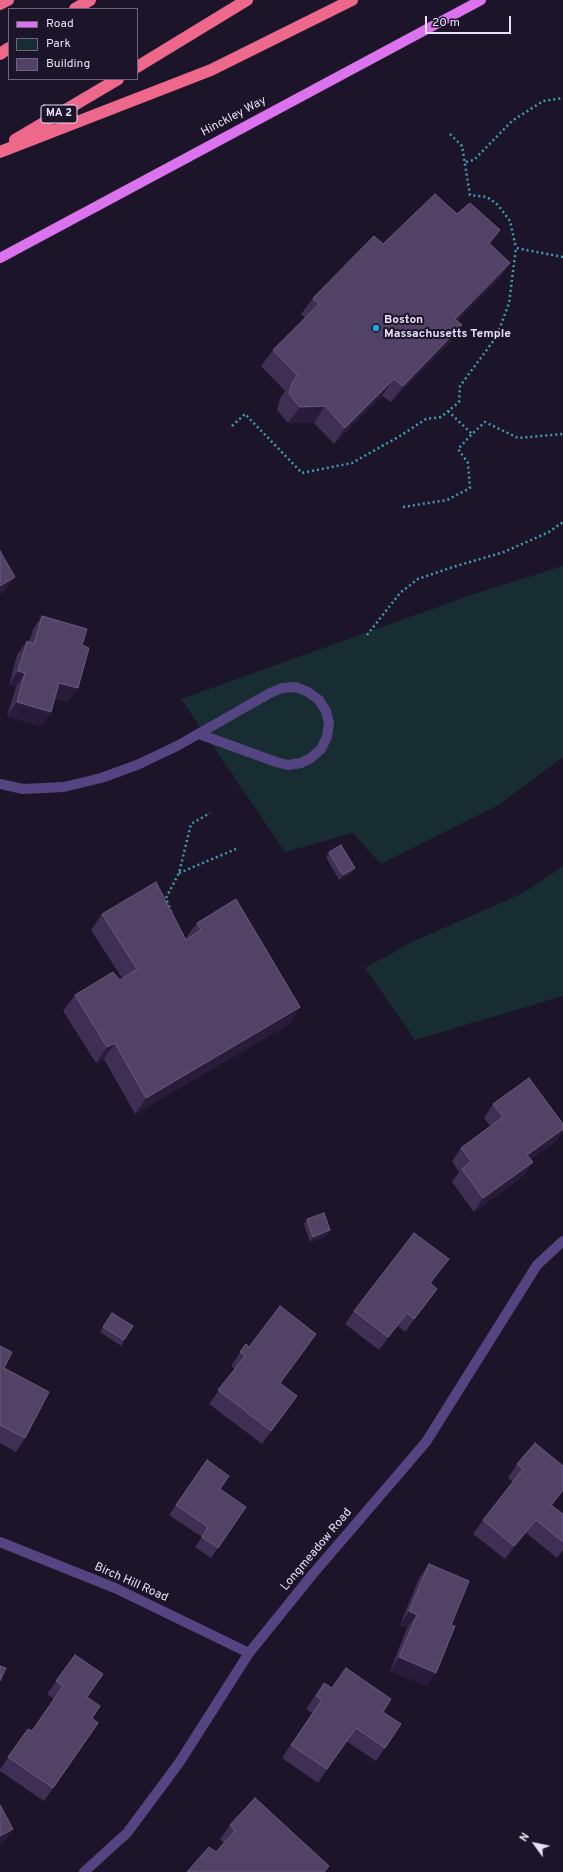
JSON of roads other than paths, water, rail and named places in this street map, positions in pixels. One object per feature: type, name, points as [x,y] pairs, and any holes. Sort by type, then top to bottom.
[{"type":"highway","points":[[0,4],[8,0]]},
{"type":"highway","points":[[77,8],[90,0]]},
{"type":"highway","points":[[138,66],[247,0]]},
{"type":"highway","points":[[0,152],[211,70],[352,0]]},
{"type":"highway","name":"MA 2","points":[[0,149],[116,80]]},
{"type":"main road","name":"Hinckley Way","points":[[0,258],[481,0]]},
{"type":"street","points":[[0,784],[23,789],[64,787],[101,778],[137,765],[199,734],[270,693],[282,688],[296,687],[308,692],[318,700],[326,711],[329,724],[327,737],[321,749],[311,758],[301,763],[288,765],[199,734]]},
{"type":"street","name":"Longmeadow Road","points":[[84,1872],[127,1833],[179,1763],[249,1653],[312,1575],[426,1442],[537,1265],[563,1241]]},
{"type":"street","name":"Birch Hill Road","points":[[0,1542],[116,1588],[249,1653]]},
{"type":"place","name":"Boston Massachusetts Temple","points":[[376,328]]}]
